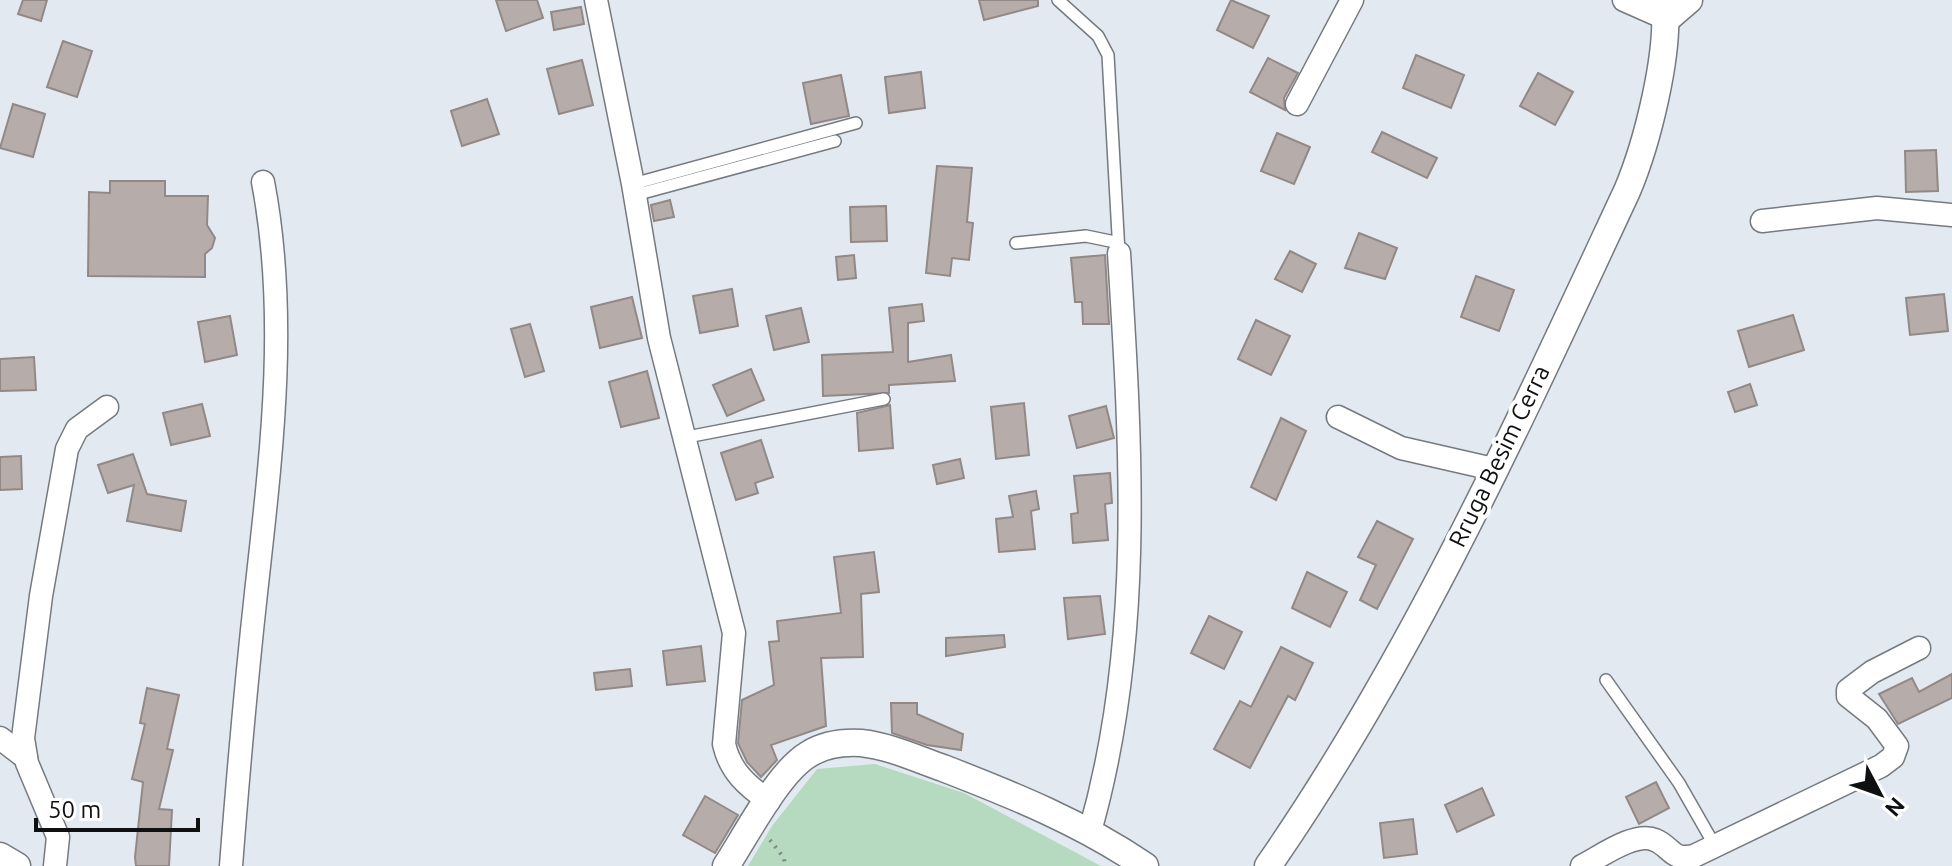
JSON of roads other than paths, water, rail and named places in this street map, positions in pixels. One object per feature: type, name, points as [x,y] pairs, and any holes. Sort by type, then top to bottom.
[{"type":"street","points":[[596,0],[634,189],[659,338],[734,633],[724,744],[728,762],[751,789],[769,801]]},
{"type":"street","points":[[1297,104],[1352,0]]},
{"type":"street","points":[[1624,0],[1665,10],[1689,0]]},
{"type":"street","name":"Rruga Besim Cerra","points":[[1279,861],[1418,617],[1493,469],[1640,162],[1665,10]]},
{"type":"street","points":[[231,866],[274,431],[276,276],[263,182]]},
{"type":"street","points":[[1762,221],[1877,208],[1952,215]]},
{"type":"street","points":[[1090,831],[1104,783],[1121,679],[1130,572],[1132,490],[1119,253]]},
{"type":"street","points":[[55,866],[58,837],[26,758],[23,738],[41,596],[67,449],[77,429],[107,407]]},
{"type":"street","points":[[1338,417],[1401,448],[1493,469]]},
{"type":"street","points":[[1582,866],[1641,838],[1656,840],[1671,855],[1683,859],[1881,766],[1893,757],[1897,746],[1892,736],[1848,696],[1848,690],[1872,672],[1919,648]]},
{"type":"street","points":[[0,738],[26,758]]},
{"type":"street","points":[[726,866],[769,801],[805,756],[824,746],[865,743],[961,776],[1090,831],[1145,866]]},
{"type":"street","points":[[0,856],[17,866]]},
{"type":"lane","points":[[1058,0],[1098,36],[1108,55],[1119,253]]},
{"type":"lane","points":[[634,189],[856,123]]},
{"type":"lane","points":[[634,189],[835,141]]},
{"type":"lane","points":[[1016,243],[1099,237],[1115,242],[1119,253]]},
{"type":"lane","points":[[682,438],[884,399]]},
{"type":"lane","points":[[1606,680],[1679,783],[1715,846]]}]
